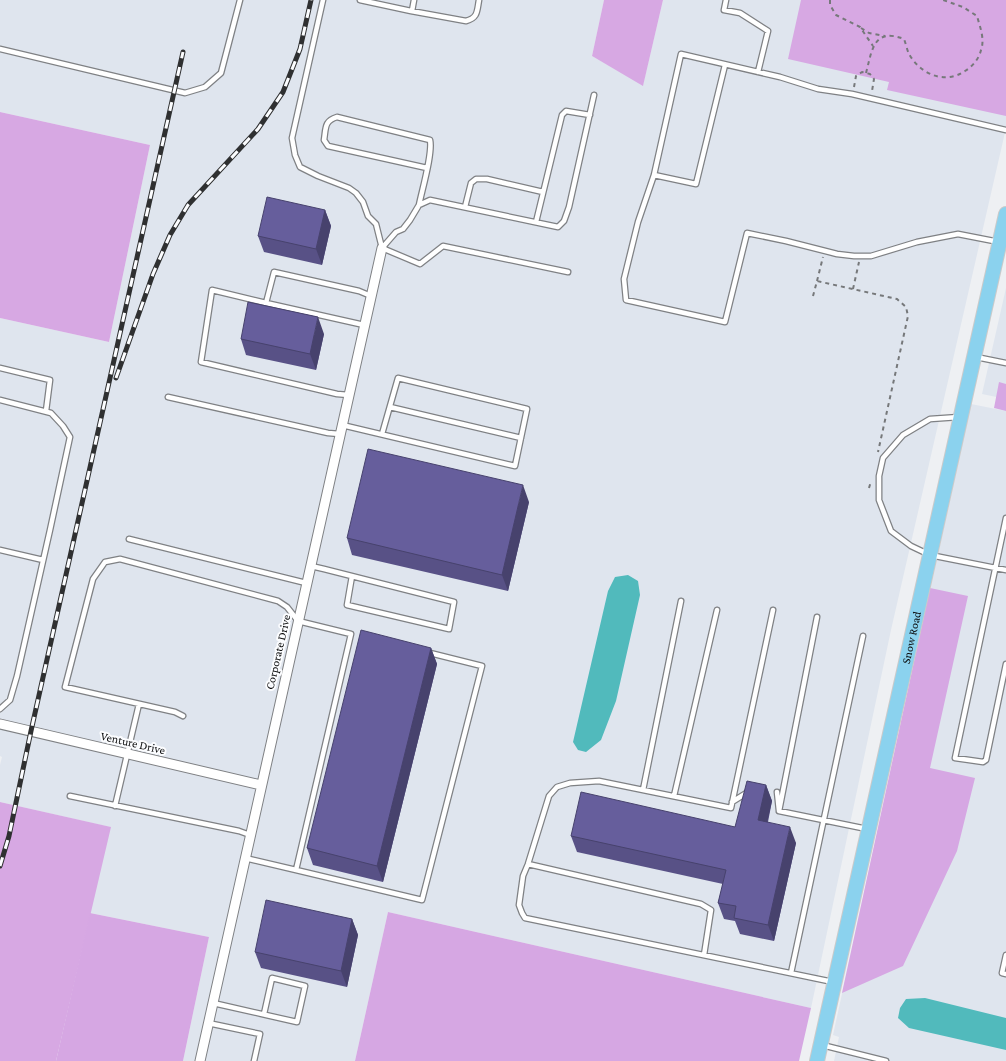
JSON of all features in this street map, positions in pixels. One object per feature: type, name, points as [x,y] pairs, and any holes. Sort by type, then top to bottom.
[{"type":"main road","name":"Snow Road","points":[[817,1061],[1006,214]]},
{"type":"street","name":"Corporate Drive","points":[[200,1061],[382,248]]},
{"type":"street","name":"Venture Drive","points":[[0,724],[261,785]]},
{"type":"lane","points":[[0,49],[185,93],[205,87],[221,73],[240,0]]},
{"type":"lane","points":[[323,0],[292,138],[295,155],[300,167],[349,188],[356,193],[368,216],[376,224],[382,248]]},
{"type":"lane","points":[[360,0],[466,21],[476,16],[479,0]]},
{"type":"lane","points":[[412,11],[414,0]]},
{"type":"lane","points":[[726,0],[724,10],[740,13],[768,31],[758,72]]},
{"type":"lane","points":[[1000,242],[958,234],[917,242],[871,256],[861,256],[837,254],[747,233],[725,322],[626,300],[624,279],[638,222],[654,175],[681,54],[758,72],[818,89],[852,94],[1006,130]]},
{"type":"lane","points":[[654,175],[696,184],[725,65]]},
{"type":"lane","points":[[419,205],[430,200],[558,227],[564,222],[569,207],[594,95]]},
{"type":"lane","points":[[536,222],[562,115],[566,111],[590,115]]},
{"type":"lane","points":[[382,248],[396,232],[403,229],[419,205],[432,146],[430,140],[337,117],[330,119],[326,126],[324,140],[328,146],[427,168]]},
{"type":"lane","points":[[465,207],[471,183],[476,179],[543,192]]},
{"type":"lane","points":[[382,248],[420,264],[443,246],[568,272]]},
{"type":"lane","points":[[266,303],[274,272],[371,296]]},
{"type":"lane","points":[[349,395],[337,394],[201,362],[212,290],[364,325]]},
{"type":"lane","points":[[974,356],[1006,363]]},
{"type":"lane","points":[[0,368],[50,380],[46,411]]},
{"type":"lane","points":[[168,397],[328,434],[341,430],[382,434],[515,466],[527,409],[398,378],[382,434]]},
{"type":"lane","points":[[0,400],[51,413],[64,426],[70,437],[17,676],[10,700],[0,709]]},
{"type":"lane","points":[[390,407],[521,438]]},
{"type":"lane","points":[[961,417],[930,419],[903,435],[883,458],[879,476],[879,500],[891,531],[911,546],[930,555],[1006,570]]},
{"type":"lane","points":[[1006,518],[955,758],[983,762],[986,760],[1006,664]]},
{"type":"lane","points":[[129,539],[306,583]]},
{"type":"lane","points":[[0,550],[43,560]]},
{"type":"lane","points":[[182,716],[175,712],[66,688],[94,579],[105,562],[120,559],[278,601],[288,607],[298,621],[360,636]]},
{"type":"lane","points":[[310,566],[352,576],[454,602],[448,629],[347,605],[352,576]]},
{"type":"lane","points":[[643,790],[681,601]]},
{"type":"lane","points":[[674,796],[717,610]]},
{"type":"lane","points":[[773,610],[731,808],[599,781],[570,783],[558,787],[549,796],[523,876],[519,905],[526,918],[835,982]]},
{"type":"lane","points":[[779,812],[817,617]]},
{"type":"lane","points":[[296,870],[351,634]]},
{"type":"lane","points":[[791,973],[863,636]]},
{"type":"lane","points":[[245,858],[422,900],[482,666],[426,652]]},
{"type":"lane","points":[[115,806],[139,704]]},
{"type":"lane","points":[[732,802],[752,790]]},
{"type":"lane","points":[[776,792],[779,812]]},
{"type":"lane","points":[[70,796],[250,835]]},
{"type":"lane","points":[[779,812],[869,829]]},
{"type":"lane","points":[[528,864],[701,904],[711,910],[704,955]]},
{"type":"lane","points":[[1004,974],[1006,955]]},
{"type":"lane","points":[[213,1003],[297,1022],[305,986],[272,978],[264,1014]]},
{"type":"lane","points":[[208,1023],[260,1034],[254,1061]]},
{"type":"lane","points":[[821,1045],[886,1061]]},
{"type":"lane","points":[[859,1054],[861,1061]]},
{"type":"path","points":[[830,0],[830,6],[836,15],[869,33],[898,37],[904,40],[909,54],[920,68],[932,76],[944,78],[960,75],[972,66],[981,51],[982,35],[977,16],[963,7],[943,0]]},
{"type":"path","points":[[860,27],[873,46]]},
{"type":"path","points":[[866,73],[873,46],[877,40],[885,36]]},
{"type":"path","points":[[852,94],[856,76],[862,72],[870,74],[874,79],[870,99]]},
{"type":"path","points":[[814,296],[824,251]]},
{"type":"path","points":[[853,289],[861,256]]},
{"type":"path","points":[[817,281],[897,299],[906,306],[908,316],[876,457]]},
{"type":"path","points":[[869,488],[871,480]]},
{"type":"shaded area","points":[[0,0],[604,0],[592,56],[643,85],[663,0],[1006,0],[1006,128],[891,630],[811,1008],[388,912],[355,1061],[183,1061],[209,937],[90,913],[110,827],[0,802],[0,765],[2,757],[0,756],[0,318],[109,342],[150,145],[0,112]]},
{"type":"shaded area","points":[[604,0],[663,0],[643,86],[592,56]]},
{"type":"shaded area","points":[[801,0],[1006,0],[1006,116],[887,90],[889,82],[788,59]]},
{"type":"shaded area","points":[[0,112],[150,145],[109,342],[0,318]]},
{"type":"shaded area","points":[[1006,288],[1006,399],[982,394]]},
{"type":"shaded area","points":[[999,382],[1006,384],[1006,411],[994,408]]},
{"type":"shaded area","points":[[971,404],[1006,411],[1006,1061],[834,1061],[839,1037],[833,1035]]},
{"type":"shaded area","points":[[930,588],[968,596],[930,768],[975,778],[957,851],[903,966],[842,993]]},
{"type":"shaded area","points":[[0,802],[111,827],[56,1061],[0,1061]]},
{"type":"shaded area","points":[[388,912],[811,1008],[799,1061],[355,1061]]},
{"type":"shaded area","points":[[90,913],[209,937],[183,1061],[56,1061]]},
{"type":"water","points":[[628,575],[638,581],[640,595],[616,701],[601,740],[586,752],[578,750],[573,742],[608,591],[615,577]]},
{"type":"water","points":[[925,998],[1006,1018],[1006,1050],[909,1028],[898,1018],[900,1008],[906,999]]},
{"type":"building","points":[[267,197],[325,210],[316,249],[258,236]]},
{"type":"building","points":[[248,302],[318,317],[310,354],[241,339]]},
{"type":"building","points":[[368,449],[523,485],[502,575],[347,538]]},
{"type":"building","points":[[361,630],[431,648],[377,866],[307,848]]},
{"type":"building","points":[[747,781],[766,785],[758,820],[790,827],[768,925],[734,918],[736,906],[718,903],[726,870],[571,836],[581,792],[735,827]]},
{"type":"building","points":[[266,900],[352,919],[341,971],[255,952]]},
{"type":"railway","points":[[116,378],[153,274],[170,235],[188,205],[258,129],[283,92],[300,49],[311,0]]},
{"type":"railway","points":[[0,866],[9,836],[183,52]]}]
